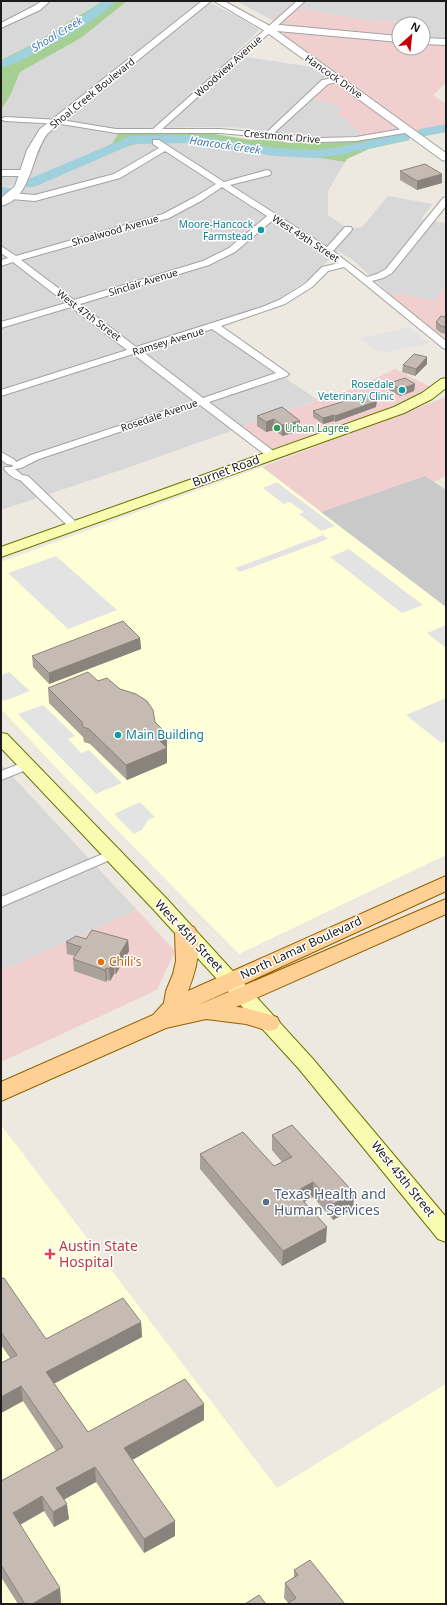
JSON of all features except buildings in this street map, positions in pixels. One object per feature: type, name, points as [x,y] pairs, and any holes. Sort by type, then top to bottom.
[{"type":"main road","name":"Burnet Road","points":[[1,552],[399,410],[427,396],[446,382]]},
{"type":"main road","points":[[427,396],[446,389]]},
{"type":"main road","name":"West 45th Street","points":[[1,738],[186,932],[269,1023],[331,1092],[446,1233]]},
{"type":"main road","name":"North Lamar Boulevard","points":[[168,1013],[204,1012],[237,988],[446,883]]},
{"type":"main road","name":"North Lamar Boulevard","points":[[1,1092],[168,1013],[237,988],[446,906]]},
{"type":"main road","points":[[168,1013],[184,974],[187,960],[186,932]]},
{"type":"main road","points":[[204,1012],[246,1016],[269,1023]]},
{"type":"street","points":[[1,26],[38,8],[46,1]]},
{"type":"street","name":"Shoal Creek Boulevard","points":[[1,203],[11,196],[20,186],[23,173],[36,141],[55,122],[207,1]]},
{"type":"street","name":"Hancock Drive","points":[[218,1],[272,32],[339,79],[446,158]]},
{"type":"street","name":"Woodview Avenue","points":[[155,131],[272,32],[301,1]]},
{"type":"street","points":[[272,32],[287,29],[391,39]]},
{"type":"street","points":[[431,41],[446,42]]},
{"type":"street","points":[[268,135],[325,82],[339,79]]},
{"type":"street","points":[[5,119],[55,122],[116,131],[155,131]]},
{"type":"street","name":"Crestmont Drive","points":[[155,131],[220,130],[302,139],[334,140],[377,136],[408,130]]},
{"type":"street","name":"West 49th Street","points":[[156,142],[224,184],[346,264],[446,346]]},
{"type":"street","points":[[11,196],[35,198],[117,176],[158,150],[165,148]]},
{"type":"street","points":[[1,173],[23,173]]},
{"type":"street","name":"Shoalwood Avenue","points":[[1,263],[166,216],[198,199],[218,186],[267,173]]},
{"type":"street","points":[[364,280],[385,274],[389,271],[446,200]]},
{"type":"street","name":"Sinclair Avenue","points":[[1,325],[206,263],[237,246],[273,216]]},
{"type":"street","name":"Ramsey Avenue","points":[[1,393],[214,326],[282,302],[309,285],[325,269],[331,254],[348,229]]},
{"type":"street","name":"West 47th Street","points":[[1,249],[272,455]]},
{"type":"street","points":[[325,269],[346,264]]},
{"type":"street","points":[[376,289],[384,280],[385,274]]},
{"type":"street","name":"Rosedale Avenue","points":[[7,465],[284,374],[214,326]]},
{"type":"street","points":[[7,465],[19,477],[24,478],[74,526]]},
{"type":"street","points":[[1,776],[27,766]]},
{"type":"street","points":[[1,902],[112,854]]},
{"type":"shaded area","points":[[1,1],[103,1],[33,44],[1,60]]},
{"type":"shaded area","points":[[127,1],[206,1],[241,18],[259,30],[233,55],[312,67],[335,83],[327,84],[313,98],[334,104],[343,111],[337,112],[364,136],[325,137],[229,127],[122,128],[112,144],[42,176],[1,189],[1,110],[11,94],[20,72],[81,38]]},
{"type":"shaded area","points":[[236,1],[446,1],[446,38],[431,37],[431,16],[391,16],[391,21],[361,19],[289,7],[272,20]]},
{"type":"shaded area","points":[[289,7],[361,19],[391,22],[391,34],[284,25],[272,20]]},
{"type":"shaded area","points":[[287,32],[391,40],[391,56],[431,56],[431,43],[446,44],[446,83],[433,95],[446,104],[446,125],[416,131],[283,36],[284,33]]},
{"type":"shaded area","points":[[335,83],[400,130],[364,136],[337,112],[342,111],[334,104],[312,98],[327,84]]},
{"type":"shaded area","points":[[182,140],[204,142],[248,152],[314,157],[345,162],[328,191],[328,215],[344,226],[358,228],[362,227],[388,196],[433,204],[421,219],[446,223],[446,286],[435,301],[397,293],[391,295],[354,261],[338,251],[312,277],[281,298],[266,305],[207,323],[216,332],[318,400],[127,468],[1,510],[1,194],[26,188],[116,150],[140,143]]},
{"type":"shaded area","points":[[446,286],[446,341],[391,295],[397,293],[435,301]]},
{"type":"shaded area","points":[[410,327],[429,343],[385,353],[382,350],[376,351],[361,338]]},
{"type":"shaded area","points":[[395,369],[431,387],[392,407],[272,450],[241,427],[360,386]]},
{"type":"shaded area","points":[[446,397],[446,476],[434,482],[425,476],[321,512],[262,467]]},
{"type":"shaded area","points":[[262,467],[444,606],[446,605],[446,855],[239,954],[66,778],[1,709],[1,562]]},
{"type":"shaded area","points":[[425,476],[446,490],[445,606],[321,512]]},
{"type":"shaded area","points":[[277,482],[335,526],[321,531],[299,514],[304,512],[290,502],[284,504],[263,488]]},
{"type":"shaded area","points":[[323,535],[328,539],[240,572],[235,568]]},
{"type":"shaded area","points":[[349,549],[423,605],[402,613],[330,557]]},
{"type":"shaded area","points":[[56,556],[117,610],[68,629],[8,573]]},
{"type":"shaded area","points":[[446,625],[446,648],[427,633]]},
{"type":"shaded area","points":[[9,672],[30,691],[4,701],[1,698],[1,675]]},
{"type":"shaded area","points":[[446,698],[446,741],[441,743],[406,715]]},
{"type":"shaded area","points":[[43,705],[75,736],[68,739],[81,753],[89,750],[122,783],[96,794],[18,714]]},
{"type":"shaded area","points":[[1,764],[137,910],[1,971]]},
{"type":"shaded area","points":[[140,802],[155,817],[148,820],[142,830],[134,834],[114,814]]},
{"type":"shaded area","points":[[137,910],[175,951],[157,990],[1,1062],[1,971]]},
{"type":"shaded area","name":"Austin State Hospital","points":[[1,1125],[277,1488],[446,1384],[446,1604],[1,1604]]},
{"type":"green space","points":[[103,1],[127,1],[81,38],[20,72],[11,94],[1,110],[1,60],[33,44]]},
{"type":"green space","points":[[446,125],[446,132],[424,136],[416,131]]},
{"type":"green space","points":[[119,132],[202,132],[251,140],[275,139],[288,143],[328,143],[386,137],[390,139],[405,136],[410,140],[369,149],[347,159],[345,162],[314,157],[248,152],[204,142],[182,140],[140,143],[116,150],[26,188],[30,180],[112,144]]},
{"type":"waterway","name":"Shoal Creek","points":[[1,65],[40,46],[86,19],[111,1]]},
{"type":"waterway","name":"Hancock Creek","points":[[424,132],[446,128]]},
{"type":"waterway","name":"Hancock Creek","points":[[29,184],[131,140],[191,139],[275,152],[315,154],[340,151],[404,137]]},
{"type":"waterway","name":"Hancock Creek","points":[[1,191],[6,191]]},
{"type":"place","name":"Moore-Hancock Farmstead","points":[[261,230]]},
{"type":"place","name":"Rosedale Veterinary Clinic","points":[[402,390]]},
{"type":"place","name":"Urban Lagree","points":[[277,428]]},
{"type":"place","name":"Main Building","points":[[118,735]]},
{"type":"place","name":"Chili's","points":[[101,962]]},
{"type":"place","name":"Texas Health and Human Services","points":[[266,1202]]},
{"type":"place","name":"Austin State Hospital","points":[[50,1254]]}]
